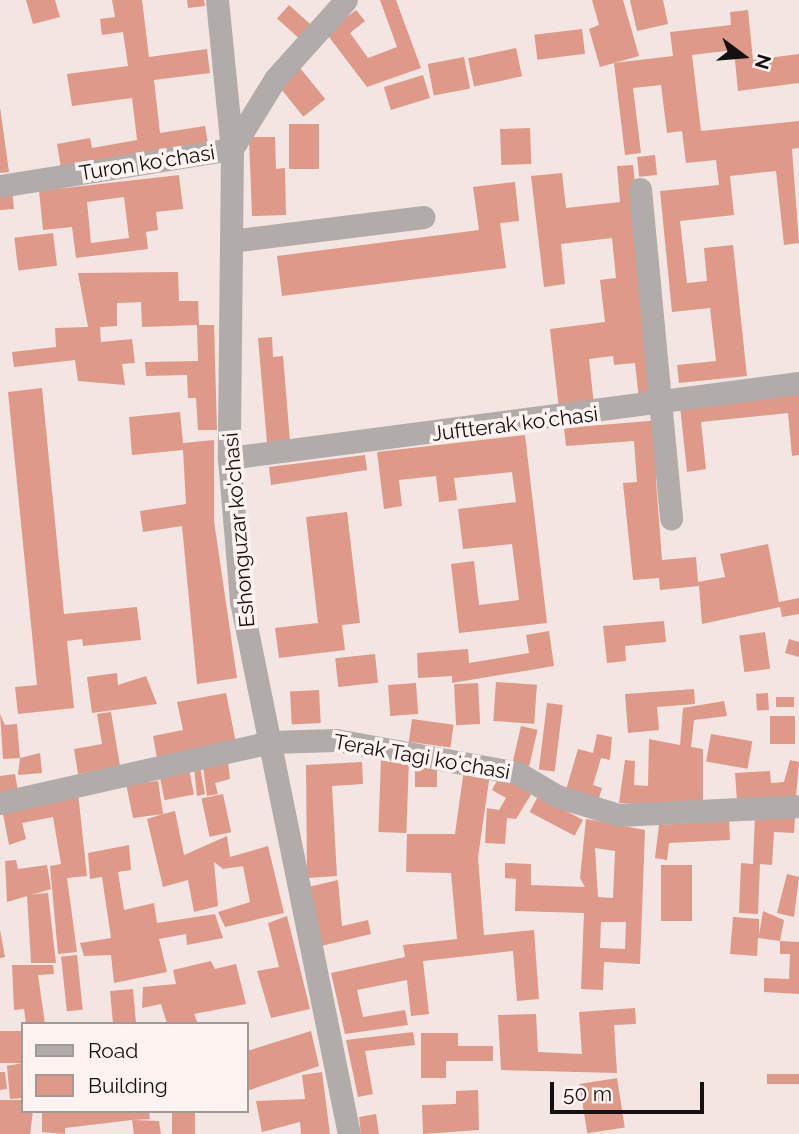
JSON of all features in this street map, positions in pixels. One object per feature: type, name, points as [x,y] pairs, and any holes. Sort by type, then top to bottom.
[{"type":"street","name":"Eshonguzar ko'chasi","points":[[217,0],[232,149],[229,458],[241,601],[349,1134]]},
{"type":"street","name":"Turon koʻchasi","points":[[0,186],[232,149],[275,79],[346,0]]},
{"type":"street","points":[[640,188],[664,406],[671,519]]},
{"type":"street","points":[[231,241],[424,217]]},
{"type":"street","name":"Juftterak koʻchasi","points":[[229,458],[664,406],[685,396],[799,383]]},
{"type":"street","name":"Terak Tagi koʻchasi","points":[[0,803],[270,742],[337,740],[492,766],[587,808],[618,815],[799,806]]},
{"type":"building","points":[[26,0],[55,0],[60,17],[33,24]]},
{"type":"building","points":[[112,0],[142,0],[149,57],[207,49],[210,73],[154,80],[160,133],[205,126],[208,143],[61,168],[57,144],[90,138],[92,148],[137,140],[132,98],[72,106],[67,74],[128,66],[123,32],[102,35],[100,19],[115,17]]},
{"type":"building","points":[[187,0],[204,0],[205,6],[188,8]]},
{"type":"building","points":[[380,0],[396,0],[421,68],[367,87],[326,33],[356,10],[365,21],[350,33],[368,58],[397,47]]},
{"type":"building","points":[[592,0],[623,0],[639,56],[600,67],[589,29],[599,25]]},
{"type":"building","points":[[630,0],[663,0],[668,24],[637,31]]},
{"type":"building","points":[[289,5],[311,25],[299,38],[277,18]]},
{"type":"building","points":[[748,10],[753,60],[799,54],[799,83],[738,91],[734,50],[692,55],[701,131],[799,121],[799,148],[792,149],[799,243],[784,245],[776,171],[730,176],[734,215],[680,221],[687,283],[707,281],[704,248],[733,245],[747,376],[679,383],[677,365],[716,361],[710,308],[672,312],[660,191],[719,185],[716,160],[686,163],[682,131],[667,133],[661,85],[633,88],[641,153],[625,155],[614,63],[673,56],[670,32],[731,25],[730,12]]},
{"type":"building","points":[[582,29],[585,54],[537,60],[534,35]]},
{"type":"building","points":[[516,48],[522,76],[474,87],[468,58]]},
{"type":"building","points":[[464,57],[470,88],[434,95],[428,64]]},
{"type":"building","points":[[300,68],[325,99],[303,117],[278,86]]},
{"type":"building","points":[[423,75],[430,98],[391,110],[384,87]]},
{"type":"building","points":[[0,107],[9,172],[0,173]]},
{"type":"building","points":[[289,124],[319,124],[319,169],[289,169]]},
{"type":"building","points":[[530,128],[531,164],[501,165],[500,129]]},
{"type":"building","points":[[249,137],[275,137],[276,169],[285,168],[286,215],[252,216]]},
{"type":"building","points":[[655,155],[657,175],[639,177],[637,157]]},
{"type":"building","points":[[633,165],[659,398],[639,400],[635,363],[614,365],[613,356],[589,359],[594,405],[559,409],[550,329],[605,322],[600,280],[616,278],[612,238],[561,244],[565,284],[544,287],[531,176],[562,173],[566,208],[620,202],[617,166]]},
{"type":"building","points":[[179,175],[183,209],[156,212],[158,230],[146,232],[148,249],[76,258],[72,227],[43,230],[39,191]],"holes":[[[124,197],[129,238],[91,243],[87,202]]]},
{"type":"building","points":[[515,182],[519,221],[500,223],[506,268],[282,296],[277,256],[479,230],[473,187]]},
{"type":"building","points":[[12,189],[14,209],[0,210],[0,190]]},
{"type":"building","points":[[53,233],[57,266],[18,271],[14,238]]},
{"type":"building","points":[[178,272],[179,301],[198,301],[199,325],[214,325],[217,430],[198,430],[196,398],[188,398],[187,375],[146,376],[145,362],[198,361],[197,325],[142,327],[141,302],[117,303],[117,326],[100,327],[101,342],[132,339],[135,363],[122,364],[125,385],[78,381],[75,360],[14,367],[12,352],[56,347],[55,328],[88,327],[78,273]]},
{"type":"building","points":[[272,337],[273,357],[283,356],[290,441],[267,443],[258,338]]},
{"type":"building","points":[[42,388],[64,614],[137,607],[141,640],[83,646],[82,639],[67,641],[74,708],[18,714],[15,687],[37,685],[8,392]]},
{"type":"building","points":[[799,393],[799,455],[792,456],[788,413],[701,422],[706,469],[687,472],[680,406]]},
{"type":"building","points":[[180,412],[183,443],[214,440],[214,521],[237,678],[197,684],[182,526],[143,532],[140,511],[186,504],[183,450],[132,455],[129,417]]},
{"type":"building","points":[[661,420],[656,481],[662,560],[696,557],[698,582],[725,577],[720,554],[768,544],[779,602],[799,598],[799,614],[782,617],[780,607],[702,624],[699,586],[660,590],[659,578],[633,580],[623,483],[637,482],[634,441],[566,446],[564,428]]},
{"type":"building","points":[[525,435],[547,623],[459,633],[451,564],[474,561],[479,605],[519,600],[512,544],[463,549],[458,509],[516,502],[512,472],[454,478],[457,500],[439,502],[436,476],[399,480],[402,506],[384,509],[377,452]]},
{"type":"building","points":[[365,455],[367,470],[271,485],[269,467]]},
{"type":"building","points":[[347,512],[360,623],[342,625],[345,650],[279,658],[275,628],[318,623],[306,517]]},
{"type":"building","points":[[664,621],[666,642],[625,646],[626,661],[607,663],[603,626]]},
{"type":"building","points":[[549,631],[554,666],[452,683],[452,676],[418,678],[417,653],[468,649],[469,663],[529,653],[526,635]]},
{"type":"building","points":[[765,632],[770,669],[744,672],[739,636]]},
{"type":"building","points":[[789,639],[799,642],[799,657],[785,653]]},
{"type":"building","points":[[375,654],[378,683],[338,687],[335,658]]},
{"type":"building","points":[[117,673],[118,685],[146,676],[157,704],[92,713],[87,677]]},
{"type":"building","points":[[496,682],[537,685],[534,724],[493,721]]},
{"type":"building","points":[[416,683],[418,714],[390,716],[388,685]]},
{"type":"building","points":[[478,683],[480,724],[456,725],[454,684]]},
{"type":"building","points":[[694,689],[695,704],[657,707],[659,730],[628,733],[625,694]]},
{"type":"building","points":[[319,690],[321,723],[292,724],[290,692]]},
{"type":"building","points":[[226,693],[236,743],[157,758],[153,736],[183,730],[177,702]]},
{"type":"building","points":[[768,693],[769,710],[757,711],[756,694]]},
{"type":"building","points":[[776,697],[794,697],[794,707],[776,707]]},
{"type":"building","points":[[724,701],[727,716],[694,720],[691,747],[703,749],[703,807],[619,803],[625,760],[635,761],[634,785],[648,786],[649,739],[680,745],[683,708]]},
{"type":"building","points":[[547,703],[563,705],[555,771],[539,770]]},
{"type":"building","points":[[111,712],[120,766],[78,774],[74,749],[102,744],[97,714]]},
{"type":"building","points":[[0,714],[5,725],[17,724],[20,758],[3,759]]},
{"type":"building","points":[[770,716],[795,716],[795,744],[770,744]]},
{"type":"building","points":[[412,719],[454,725],[450,748],[409,742]]},
{"type":"building","points":[[521,726],[538,730],[529,766],[513,762]]},
{"type":"building","points":[[597,734],[612,737],[610,760],[601,758],[593,785],[602,788],[597,804],[566,790],[578,749],[593,753]]},
{"type":"building","points":[[711,734],[752,741],[747,769],[706,762]]},
{"type":"building","points":[[40,753],[42,773],[18,775],[20,758]]},
{"type":"building","points":[[381,758],[409,759],[406,833],[378,832]]},
{"type":"building","points":[[790,760],[799,762],[796,797],[737,801],[735,773],[770,771],[771,783],[784,782]]},
{"type":"building","points":[[228,761],[230,779],[215,783],[218,794],[207,796],[203,766]]},
{"type":"building","points":[[362,762],[363,784],[332,786],[337,876],[307,878],[306,765]]},
{"type":"building","points":[[415,765],[437,765],[437,787],[415,787]]},
{"type":"building","points":[[200,767],[205,794],[197,796],[194,768]]},
{"type":"building","points":[[189,769],[194,795],[165,800],[160,775]]},
{"type":"building","points":[[464,769],[490,774],[478,857],[484,935],[534,930],[539,999],[517,1001],[513,951],[423,961],[429,1014],[411,1016],[407,980],[357,990],[363,1017],[405,1010],[408,1025],[345,1034],[331,973],[405,957],[403,945],[457,939],[451,873],[406,872],[407,834],[455,834]]},
{"type":"building","points":[[15,774],[18,791],[0,794],[0,776]]},
{"type":"building","points":[[500,775],[532,793],[516,819],[507,818],[505,844],[485,843],[487,808],[499,810],[506,798],[492,790]]},
{"type":"building","points":[[158,781],[163,814],[133,818],[126,784]]},
{"type":"building","points":[[78,793],[87,876],[67,878],[77,952],[58,954],[50,866],[61,864],[53,817],[22,823],[26,839],[9,845],[2,809]]},
{"type":"building","points":[[223,794],[231,832],[210,837],[201,799]]},
{"type":"building","points":[[538,796],[583,820],[575,836],[530,812]]},
{"type":"building","points":[[175,811],[184,855],[227,836],[230,857],[268,846],[284,913],[225,927],[218,912],[250,902],[243,866],[223,869],[214,862],[218,906],[194,912],[188,880],[163,887],[147,819]]},
{"type":"building","points":[[755,815],[795,817],[794,833],[774,832],[772,865],[760,864],[758,914],[739,913],[741,863],[753,864]]},
{"type":"building","points":[[586,819],[645,830],[640,964],[604,962],[603,990],[581,989],[584,913],[515,911],[516,879],[505,878],[505,863],[531,864],[531,885],[585,887],[580,878]],"holes":[[[595,848],[615,851],[613,898],[598,897]],[[601,922],[626,922],[625,949],[600,948]]]},
{"type":"building","points":[[729,821],[730,840],[669,843],[667,860],[655,858],[659,825]]},
{"type":"building","points":[[129,845],[131,870],[118,872],[124,910],[154,903],[157,923],[215,914],[223,938],[187,945],[186,934],[159,939],[167,972],[114,983],[111,955],[84,956],[80,943],[111,938],[102,877],[90,879],[88,853]]},
{"type":"building","points":[[16,860],[18,869],[47,865],[51,889],[7,902],[5,861]]},
{"type":"building","points":[[661,865],[692,865],[692,921],[661,921]]},
{"type":"building","points":[[787,874],[799,877],[794,917],[777,913]]},
{"type":"building","points":[[338,880],[342,926],[368,920],[371,934],[321,946],[308,887]]},
{"type":"building","points":[[48,893],[56,963],[31,963],[27,895]]},
{"type":"building","points":[[763,911],[784,920],[780,941],[758,938],[757,956],[730,954],[733,917],[759,919],[759,935]]},
{"type":"building","points":[[287,916],[310,1009],[271,1018],[257,971],[279,967],[268,923]]},
{"type":"building","points":[[0,930],[5,957],[0,958]]},
{"type":"building","points":[[780,941],[799,942],[799,994],[764,992],[764,978],[789,979],[790,954],[780,954]]},
{"type":"building","points":[[77,955],[83,1010],[67,1011],[61,957]]},
{"type":"building","points":[[211,961],[215,969],[236,964],[246,1004],[194,1014],[197,1022],[166,1022],[161,1004],[142,1008],[143,987],[176,984],[173,970]]},
{"type":"building","points":[[12,965],[53,965],[54,974],[38,975],[45,1022],[26,1022],[24,1009],[14,1010]]},
{"type":"building","points":[[133,989],[136,1022],[113,1022],[110,991]]},
{"type":"building","points":[[635,1008],[636,1024],[614,1025],[617,1073],[501,1070],[498,1015],[536,1014],[538,1052],[582,1054],[579,1012]]},
{"type":"building","points":[[0,1031],[21,1031],[21,1063],[0,1063]]},
{"type":"building","points":[[311,1031],[319,1066],[248,1091],[248,1051]]},
{"type":"building","points":[[413,1032],[415,1045],[365,1051],[373,1094],[358,1097],[346,1040]]},
{"type":"building","points":[[421,1033],[458,1033],[458,1046],[493,1046],[493,1061],[446,1061],[446,1078],[421,1078]]},
{"type":"building","points":[[21,1063],[21,1098],[10,1099],[7,1066]]},
{"type":"building","points":[[0,1072],[5,1072],[7,1089],[0,1090]]},
{"type":"building","points":[[322,1072],[330,1134],[301,1134],[300,1122],[262,1132],[256,1101],[305,1099],[302,1075]]},
{"type":"building","points":[[767,1074],[799,1074],[799,1084],[767,1084]]},
{"type":"building","points":[[617,1078],[625,1127],[587,1133],[579,1084]]},
{"type":"building","points":[[478,1090],[479,1130],[423,1134],[422,1105],[456,1104],[456,1091]]},
{"type":"building","points":[[0,1100],[21,1100],[21,1113],[33,1113],[30,1134],[0,1134]]},
{"type":"building","points":[[42,1113],[149,1113],[150,1119],[65,1128],[65,1134],[42,1132]]},
{"type":"building","points":[[172,1113],[195,1113],[195,1134],[172,1134]]},
{"type":"building","points":[[376,1114],[379,1134],[361,1134],[359,1117]]},
{"type":"building","points":[[132,1120],[159,1121],[161,1134],[134,1134]]}]
